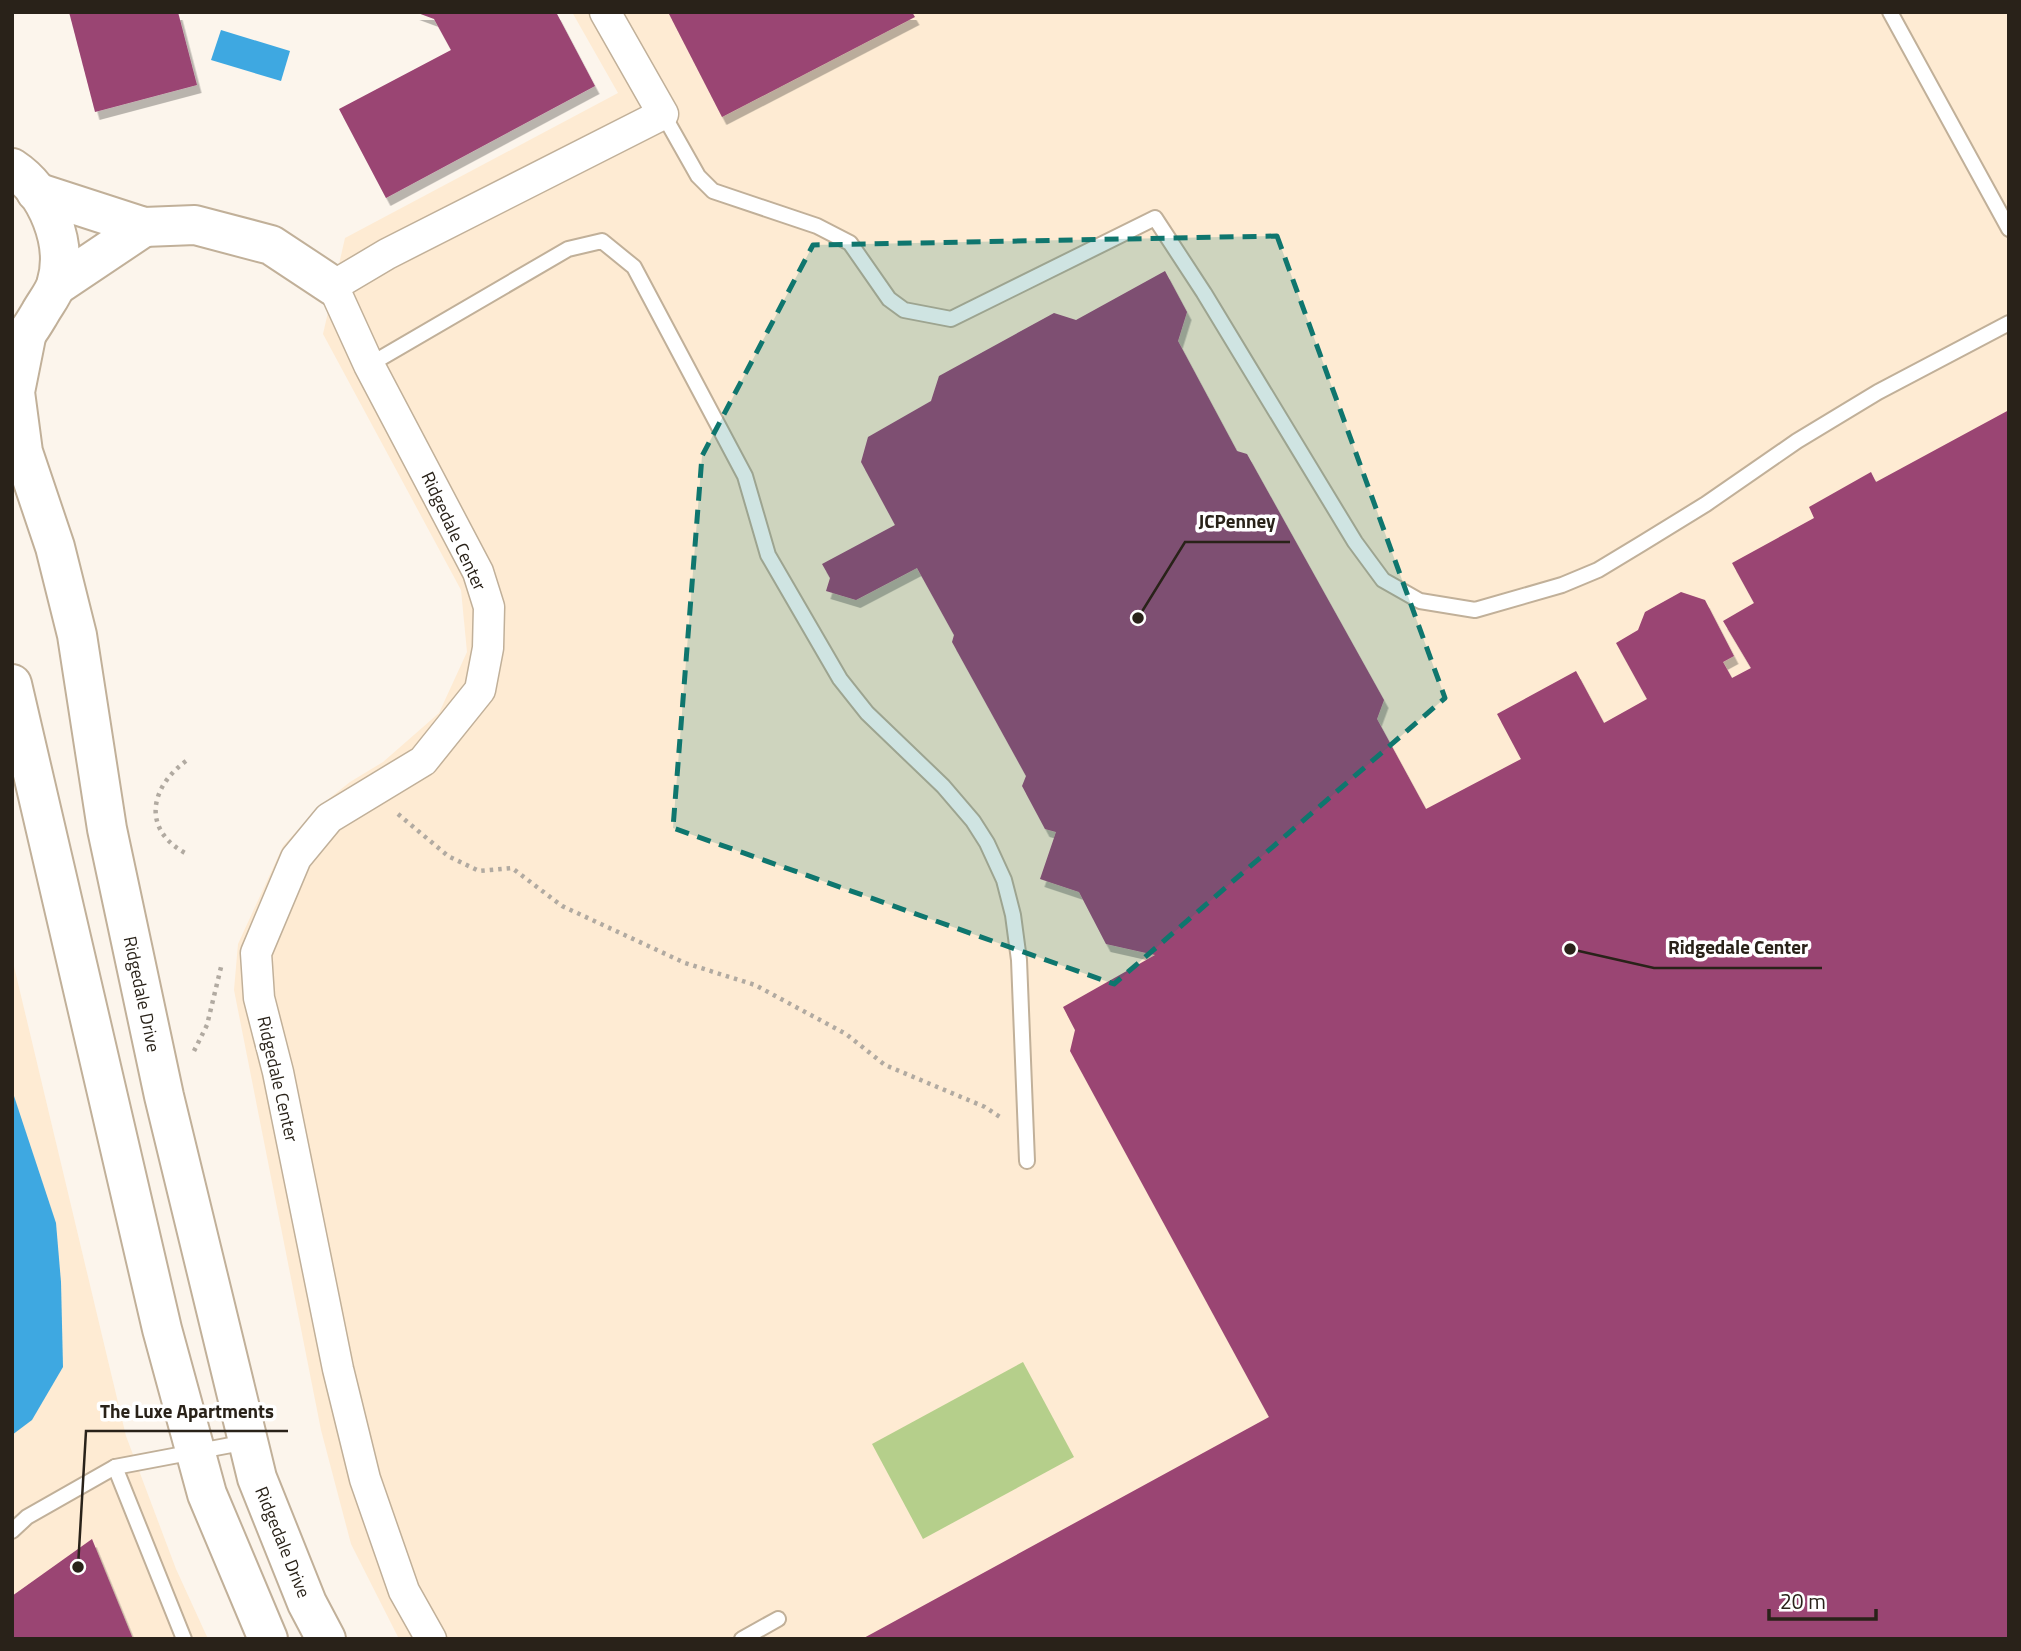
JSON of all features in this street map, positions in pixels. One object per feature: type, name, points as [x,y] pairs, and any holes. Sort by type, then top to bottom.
[{"type":"street","points":[[19,174],[144,227],[195,225],[271,245],[333,286],[387,254],[663,114],[605,12]]},
{"type":"street","points":[[19,174],[51,218],[59,246],[56,286]]},
{"type":"street","points":[[56,286],[144,227]]},
{"type":"street","name":"Ridgedale Drive","points":[[56,286],[19,342],[15,392],[23,452],[55,547],[77,635],[107,829],[118,881],[164,1096],[249,1442],[262,1490],[307,1603],[326,1639]]},
{"type":"street","name":"Ridgedale Center","points":[[333,286],[369,365],[478,572],[489,607],[488,648],[480,690],[423,761],[329,818],[296,858],[256,953],[260,998],[278,1072],[338,1369],[362,1466],[404,1591],[431,1639]]},
{"type":"street","points":[[12,684],[162,1329],[195,1453],[206,1494],[268,1639]]},
{"type":"lane","points":[[1890,12],[2009,229]]},
{"type":"lane","points":[[663,114],[698,176],[713,191],[817,226],[850,243],[889,299],[904,310],[951,319],[1155,218],[1204,292],[1355,542],[1383,580],[1420,601],[1475,610],[1562,586],[1598,570],[1706,504],[1853,407],[2009,323]]},
{"type":"lane","points":[[369,365],[568,249],[602,241],[634,267],[745,476],[768,555],[840,679],[867,713],[943,786],[973,821],[1004,880],[1013,915],[1019,960],[1027,1161]]},
{"type":"lane","points":[[12,1531],[27,1517],[115,1467],[249,1442]]},
{"type":"lane","points":[[115,1467],[184,1639]]},
{"type":"lane","points":[[742,1639],[778,1619]]},
{"type":"path","points":[[186,761],[170,773],[158,794],[156,811],[160,829],[172,847],[189,855]]},
{"type":"path","points":[[381,787],[395,810],[448,856],[479,871],[512,868],[562,906],[685,962],[755,985],[846,1034],[886,1065],[985,1108],[1028,1136]]},
{"type":"path","points":[[190,1058],[206,1025],[222,961]]},
{"type":"highlighted area","points":[[1277,236],[1445,698],[1114,984],[673,828],[702,456],[813,245]]},
{"type":"shaded area","points":[[572,12],[2009,12],[2009,1639],[399,1639],[351,1544],[321,1430],[234,990],[238,944],[283,846],[320,806],[350,782],[383,762],[439,713],[467,652],[461,590],[323,334],[345,238],[618,93]]},
{"type":"shaded area","points":[[12,958],[126,1436],[176,1569],[208,1639],[12,1639]]},
{"type":"green space","points":[[1023,1362],[1074,1457],[923,1539],[872,1444]]},
{"type":"water","points":[[221,30],[290,51],[281,81],[211,60]]},
{"type":"water","points":[[12,1090],[56,1223],[61,1282],[63,1367],[32,1420],[12,1435]]},
{"type":"building","points":[[69,12],[178,12],[197,85],[95,112]]},
{"type":"building","points":[[415,12],[556,12],[595,86],[386,198],[339,109],[451,50],[434,19]]},
{"type":"building","points":[[668,12],[912,12],[915,17],[722,117]]},
{"type":"building","points":[[1165,271],[1187,312],[1178,341],[1237,451],[1247,454],[1384,700],[1377,719],[1426,809],[1521,759],[1497,714],[1576,671],[1604,723],[1647,699],[1616,643],[1638,630],[1645,612],[1681,592],[1705,600],[1734,656],[1723,662],[1732,678],[1751,668],[1723,621],[1754,603],[1732,563],[1814,518],[1809,507],[1871,472],[1876,482],[2009,410],[2009,1639],[862,1639],[1269,1417],[1070,1051],[1075,1030],[1063,1007],[1155,955],[1106,944],[1079,892],[1040,879],[1056,832],[1045,829],[1022,786],[1026,776],[952,642],[954,635],[917,568],[856,600],[826,591],[830,578],[822,564],[895,525],[861,462],[868,437],[931,401],[939,376],[1054,313],[1076,320]]},
{"type":"building","points":[[92,1539],[133,1639],[12,1639],[12,1596]]},
{"type":"place","name":"JCPenney","points":[[1138,618]]},
{"type":"place","name":"Ridgedale Center","points":[[1570,949]]},
{"type":"place","name":"The Luxe Apartments","points":[[78,1567]]}]
